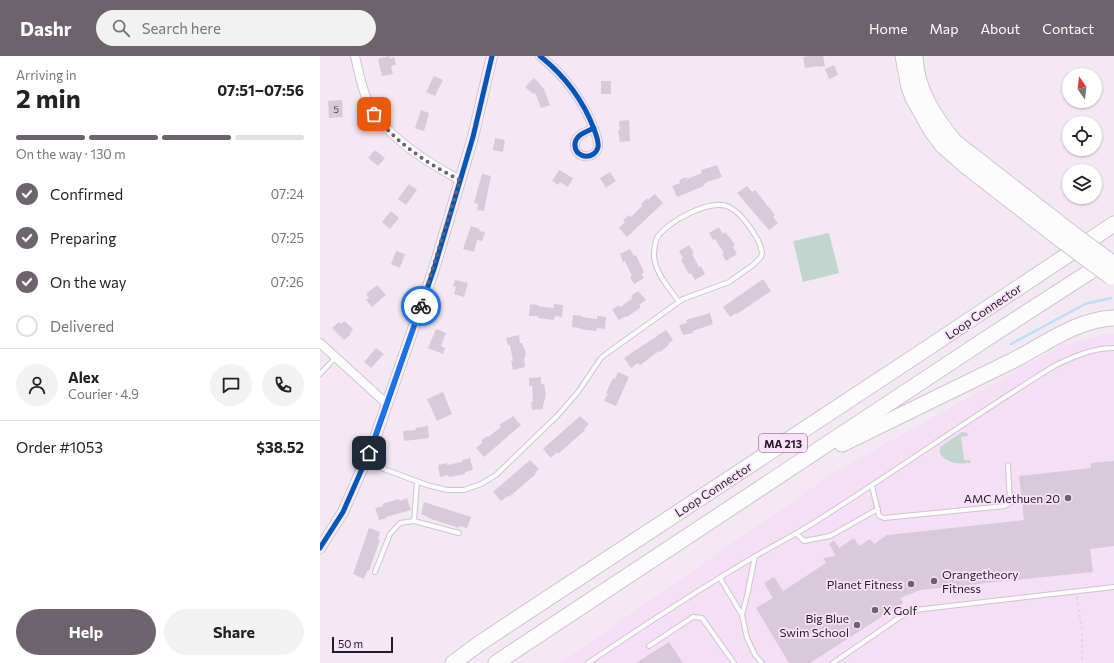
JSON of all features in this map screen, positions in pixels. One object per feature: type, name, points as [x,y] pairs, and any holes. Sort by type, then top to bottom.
[{"type":"highway","points":[[903,56],[909,87],[913,98],[931,130],[942,145],[967,168],[1067,236]]},
{"type":"highway","points":[[915,56],[916,74],[932,112],[955,142],[1113,274]]},
{"type":"highway","name":"Loop Connector","points":[[452,663],[1114,224]]},
{"type":"highway","name":"Loop Connector","points":[[496,663],[1114,256]]},
{"type":"highway","points":[[784,473],[1025,354],[1060,335],[1086,323],[1114,318]]},
{"type":"street","points":[[355,56],[366,98],[380,121],[427,162],[460,180]]},
{"type":"street","points":[[320,548],[343,512],[373,444],[387,404],[434,269],[473,137],[492,56]]},
{"type":"street","points":[[540,56],[549,63],[573,89],[594,128]]},
{"type":"street","points":[[320,343],[387,404]]},
{"type":"lane","points":[[365,462],[438,489],[455,491],[473,488],[490,480],[558,415],[578,392],[601,358],[610,350],[679,302],[692,295],[710,290],[729,282],[753,265],[761,257],[761,249],[754,233],[743,219],[728,206],[702,208],[671,224],[657,239],[654,256],[656,266],[679,302]]},
{"type":"lane","points":[[588,663],[638,629],[755,556],[797,534],[1056,365],[1078,354],[1103,348],[1114,348]]},
{"type":"lane","points":[[320,374],[336,357]]},
{"type":"lane","points":[[872,486],[879,516],[884,518],[1006,506],[1010,503],[1008,465]]},
{"type":"lane","points":[[414,521],[417,482]]},
{"type":"lane","points":[[797,534],[804,541],[830,536],[878,509]]},
{"type":"lane","points":[[375,572],[390,534],[400,523],[414,521],[459,533]]},
{"type":"lane","points":[[742,615],[748,596],[755,556]]},
{"type":"lane","points":[[720,578],[742,615],[747,638],[755,655],[762,663]]},
{"type":"lane","points":[[833,663],[903,615],[915,610],[1114,587]]},
{"type":"lane","points":[[650,646],[693,617],[702,618],[734,663]]},
{"type":"path","points":[[1076,592],[1081,627],[1082,663]]},
{"type":"shaded area","points":[[1114,334],[1114,663],[560,663],[835,472],[1063,345]]},
{"type":"green space","points":[[829,233],[839,273],[803,282],[793,241]]},
{"type":"green space","points":[[962,432],[967,433],[968,435],[961,437],[964,460],[970,460],[971,463],[950,462],[940,454],[940,447]]},
{"type":"building","points":[[389,56],[390,59],[394,57],[396,65],[391,66],[393,74],[382,76],[378,59]]},
{"type":"building","points":[[823,56],[825,66],[805,68],[803,57]]},
{"type":"building","points":[[834,65],[838,75],[829,79],[825,69]]},
{"type":"building","points":[[434,76],[443,80],[435,96],[426,92]]},
{"type":"building","points":[[534,78],[544,89],[550,105],[541,108],[535,93],[533,94],[525,87]]},
{"type":"building","points":[[601,81],[611,81],[611,94],[601,94]]},
{"type":"building","points":[[342,100],[343,117],[329,118],[328,101]]},
{"type":"building","points":[[421,110],[429,113],[424,131],[415,128]]},
{"type":"building","points":[[629,120],[630,141],[620,142],[618,130],[620,130],[619,121]]},
{"type":"building","points":[[495,138],[505,140],[503,152],[493,150]]},
{"type":"building","points":[[375,150],[385,158],[378,166],[368,158]]},
{"type":"building","points":[[717,165],[722,177],[707,182],[703,185],[704,186],[677,197],[672,186],[680,183],[679,180],[687,177],[687,179],[702,173],[701,170]]},
{"type":"building","points":[[559,170],[573,178],[568,187],[560,182],[558,185],[552,181]]},
{"type":"building","points":[[610,172],[616,181],[606,188],[600,178]]},
{"type":"building","points":[[482,174],[491,176],[484,211],[477,210],[478,204],[474,203]]},
{"type":"building","points":[[409,184],[417,190],[406,205],[398,199]]},
{"type":"building","points":[[747,186],[752,192],[755,190],[775,215],[773,217],[778,223],[769,230],[737,193]]},
{"type":"building","points":[[655,194],[663,203],[627,237],[619,228],[625,222],[623,220],[629,215],[631,217],[642,206],[641,204],[647,198],[648,200]]},
{"type":"building","points":[[391,211],[399,218],[390,229],[382,222]]},
{"type":"building","points":[[471,226],[480,229],[479,231],[485,232],[482,241],[477,240],[474,252],[463,249]]},
{"type":"building","points":[[719,227],[723,234],[725,232],[735,245],[733,247],[737,254],[726,261],[722,254],[724,253],[709,233]]},
{"type":"building","points":[[689,245],[694,253],[692,254],[699,267],[701,266],[705,274],[695,280],[691,273],[689,274],[681,260],[683,258],[679,251]]},
{"type":"building","points":[[630,249],[634,256],[636,255],[644,272],[642,274],[644,278],[634,284],[625,261],[623,262],[620,254]]},
{"type":"building","points":[[396,251],[405,254],[400,268],[391,264]]},
{"type":"building","points":[[763,279],[771,291],[737,314],[736,313],[730,317],[723,307]]},
{"type":"building","points":[[455,280],[468,283],[464,297],[454,294],[456,287],[453,286]]},
{"type":"building","points":[[377,285],[386,295],[372,307],[366,300],[369,298],[366,294]]},
{"type":"building","points":[[638,291],[646,300],[639,305],[641,307],[627,317],[626,316],[619,320],[612,310],[619,305],[620,307],[633,298],[631,296]]},
{"type":"building","points":[[530,304],[554,308],[554,304],[563,305],[562,317],[555,316],[554,320],[538,318],[538,316],[529,316]]},
{"type":"building","points":[[710,313],[713,324],[693,331],[693,333],[683,335],[679,325],[687,323],[686,320]]},
{"type":"building","points":[[573,315],[597,319],[597,316],[606,317],[605,329],[597,328],[596,331],[572,327]]},
{"type":"building","points":[[344,321],[353,329],[350,333],[351,334],[344,340],[332,328],[339,322],[341,324]]},
{"type":"building","points":[[436,329],[446,333],[441,346],[445,348],[443,354],[428,348]]},
{"type":"building","points":[[666,330],[673,340],[668,344],[669,345],[640,365],[638,363],[631,368],[624,358]]},
{"type":"building","points":[[519,335],[520,343],[522,343],[524,347],[526,355],[524,358],[525,367],[513,370],[510,345],[508,345],[506,338]]},
{"type":"building","points":[[376,348],[384,354],[371,368],[364,362]]},
{"type":"building","points":[[618,372],[629,377],[616,406],[604,401],[613,378],[615,379]]},
{"type":"building","points":[[541,377],[541,384],[544,384],[546,396],[543,409],[532,410],[532,386],[529,386],[529,378]]},
{"type":"building","points":[[443,392],[452,414],[437,421],[427,399]]},
{"type":"building","points":[[513,416],[521,425],[484,457],[476,448],[483,442],[481,441],[501,427],[499,425]]},
{"type":"building","points":[[580,416],[589,424],[584,429],[585,430],[558,454],[557,452],[551,458],[543,449]]},
{"type":"building","points":[[428,426],[429,438],[404,441],[403,431],[416,430],[415,428]]},
{"type":"building","points":[[470,458],[473,470],[465,472],[465,474],[440,477],[438,465],[462,462],[462,460]]},
{"type":"building","points":[[530,460],[539,469],[535,473],[536,474],[509,497],[508,496],[501,501],[493,492]]},
{"type":"building","points":[[1114,461],[1114,546],[1090,549],[1093,572],[920,590],[900,598],[903,603],[810,663],[789,663],[756,608],[773,598],[764,583],[774,577],[783,591],[826,563],[823,558],[836,556],[829,544],[834,540],[839,548],[854,538],[859,546],[870,539],[874,544],[887,535],[1024,520],[1019,476],[1091,468],[1091,463]]},
{"type":"building","points":[[407,498],[411,510],[379,520],[375,508],[383,506],[382,504],[399,499],[400,501]]},
{"type":"building","points":[[424,502],[471,517],[467,528],[459,526],[459,528],[428,518],[421,514]]},
{"type":"building","points":[[369,528],[380,532],[378,539],[380,540],[369,571],[367,571],[364,579],[353,574]]},
{"type":"building","points":[[669,642],[683,663],[636,663]]},
{"type":"waterway","points":[[1011,344],[1085,304],[1111,298]]},
{"type":"cycle path","points":[[320,548],[343,512],[373,444],[387,404],[434,269],[473,137],[492,56]]},
{"type":"cycle path","points":[[540,56],[565,80],[579,98],[590,118],[594,129],[597,138],[598,147],[590,156],[582,155],[576,150],[576,139],[581,134],[584,133],[591,129],[594,128]]},
{"type":"way so far","points":[[374,114],[393,134],[427,162],[460,180],[434,269],[421,306]]},
{"type":"place","name":"AMC Methuen 20","points":[[1068,498]]},
{"type":"place","name":"Orangetheory Fitness","points":[[934,581]]},
{"type":"place","name":"Planet Fitness","points":[[911,584]]},
{"type":"place","name":"X Golf","points":[[875,610]]},
{"type":"place","name":"Big Blue Swim School","points":[[857,625]]},
{"type":"route","points":[[369,453],[421,306]]}]
